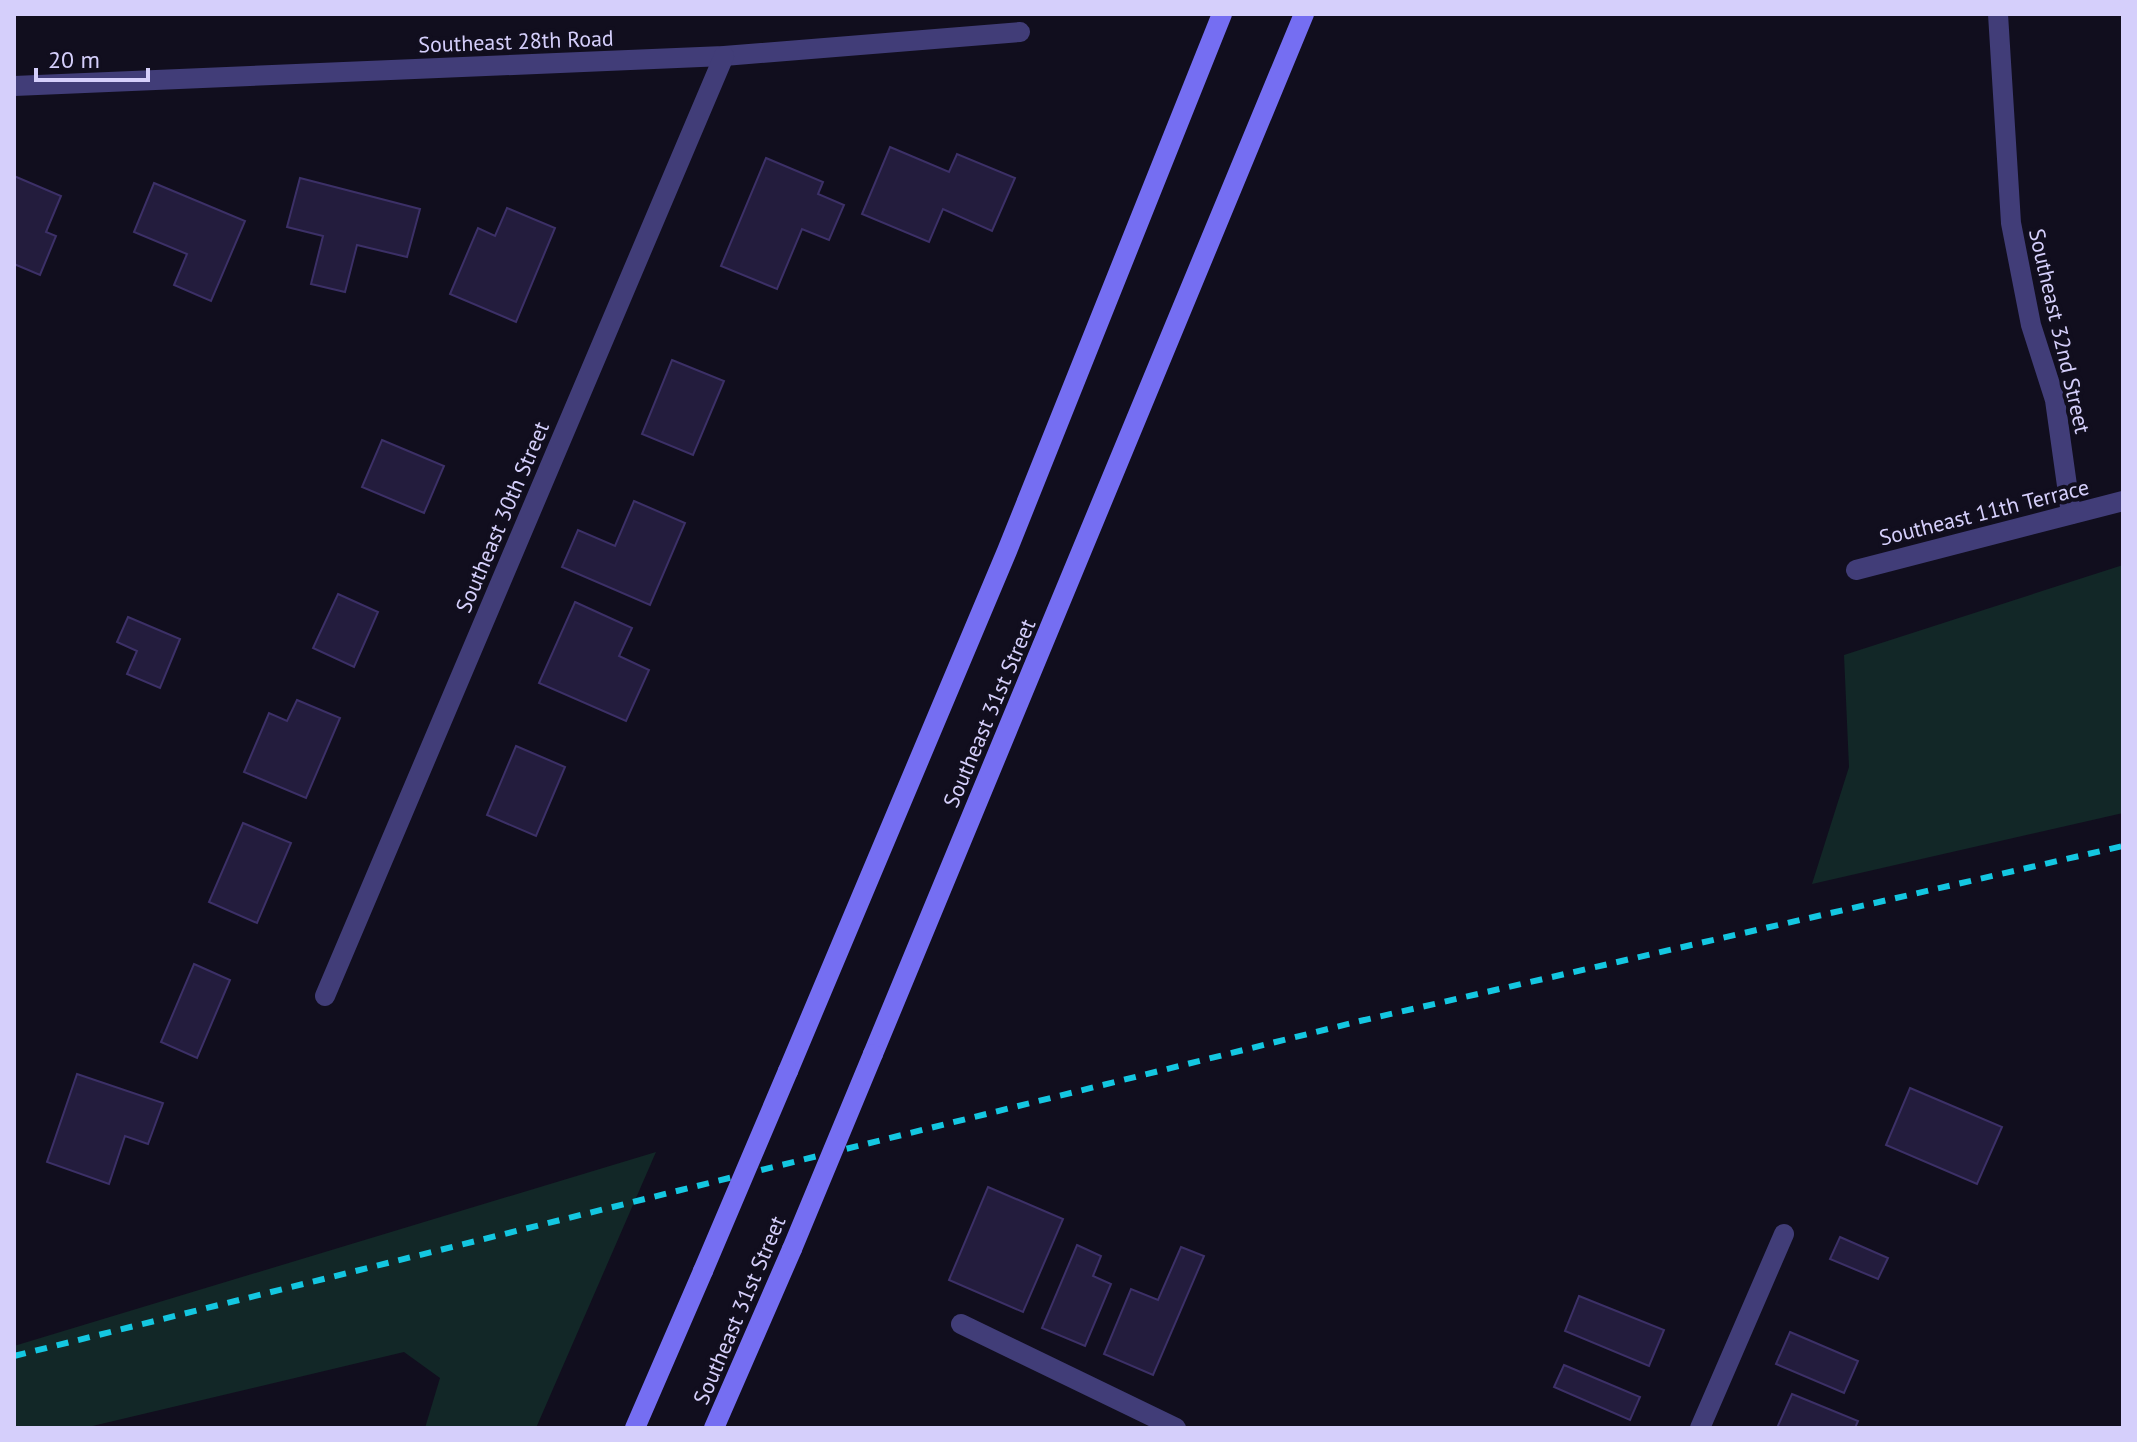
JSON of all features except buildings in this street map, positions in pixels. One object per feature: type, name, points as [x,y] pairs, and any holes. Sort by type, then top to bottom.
[{"type":"main road","points":[[635,1428],[1007,551],[1222,14]]},
{"type":"main road","name":"Southeast 31st Street","points":[[714,1428],[792,1249],[1304,14]]},
{"type":"street","name":"Southeast 32nd Street","points":[[1998,14],[2011,223],[2031,325],[2055,400],[2071,514]]},
{"type":"street","name":"Southeast 28th Road","points":[[14,86],[724,56],[1020,32]]},
{"type":"street","name":"Southeast 30th Street","points":[[325,996],[724,56]]},
{"type":"street","name":"Southeast 11th Terrace","points":[[1856,570],[2123,501]]},
{"type":"street","points":[[1700,1428],[1784,1234]]},
{"type":"street","points":[[961,1324],[1176,1428]]},
{"type":"green space","points":[[2123,565],[2123,813],[1812,884],[1849,767],[1844,655]]},
{"type":"green space","points":[[656,1152],[536,1428],[425,1428],[440,1378],[404,1352],[84,1428],[14,1428],[14,1346]]},
{"type":"railway","points":[[14,1356],[1360,1021],[2123,846]]}]
